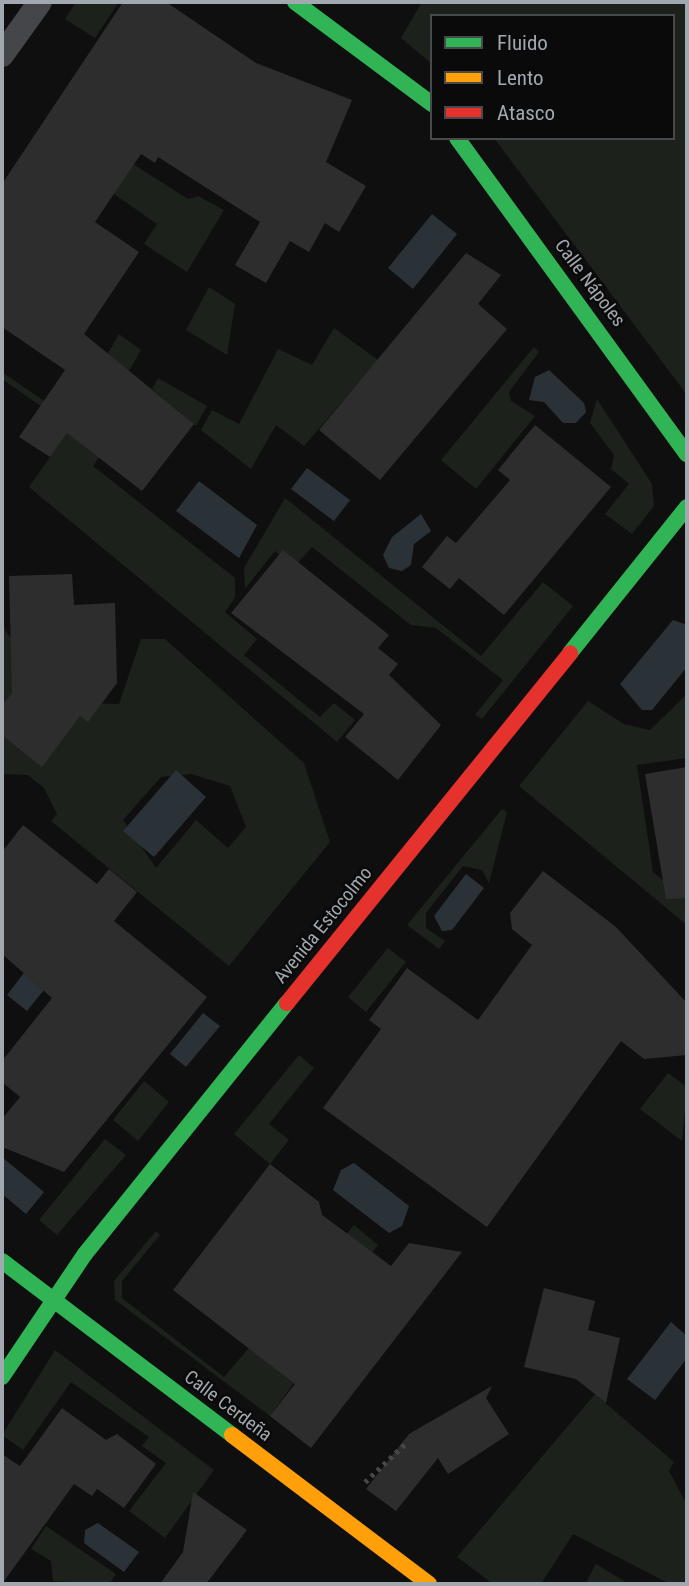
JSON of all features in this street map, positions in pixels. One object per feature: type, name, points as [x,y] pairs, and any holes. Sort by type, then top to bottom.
[{"type":"street","points":[[295,2],[430,103]]},
{"type":"street","name":"Calle Nápoles","points":[[458,140],[687,454]]},
{"type":"street","name":"Avenida Estocolmo","points":[[2,1377],[50,1298],[687,507]]},
{"type":"street","name":"Calle Cerdeña","points":[[2,1261],[429,1584]]},
{"type":"lane","points":[[2,55],[40,2]]},
{"type":"path","points":[[339,1516],[373,1471],[406,1443]]},
{"type":"shaded area","points":[[76,2],[119,2],[95,38],[65,19]]},
{"type":"shaded area","points":[[422,2],[687,2],[687,395],[496,140],[675,140],[675,14],[430,14],[430,62],[401,38]]},
{"type":"shaded area","points":[[133,164],[188,199],[198,196],[224,210],[187,272],[144,244],[157,224],[114,194]]},
{"type":"shaded area","points":[[432,214],[457,234],[413,289],[388,268]]},
{"type":"shaded area","points":[[209,287],[235,304],[227,355],[186,330]]},
{"type":"shaded area","points":[[334,328],[378,360],[304,446],[276,425],[251,469],[201,430],[212,410],[239,424],[278,349],[312,365]]},
{"type":"shaded area","points":[[119,334],[141,350],[109,405],[127,419],[93,466],[235,578],[235,598],[225,612],[257,639],[244,655],[320,717],[334,703],[355,720],[337,742],[29,487],[71,427],[2,379],[2,372],[70,419]]},
{"type":"shaded area","points":[[534,347],[539,352],[509,392],[511,401],[535,416],[476,489],[441,460]]},
{"type":"shaded area","points":[[549,370],[584,403],[586,412],[576,423],[563,423],[544,402],[529,400],[535,377]]},
{"type":"shaded area","points":[[158,378],[207,406],[196,426],[152,389]]},
{"type":"shaded area","points":[[597,399],[652,484],[654,506],[632,534],[605,514],[629,484],[611,469],[614,455],[590,423]]},
{"type":"shaded area","points":[[307,468],[350,500],[334,521],[291,489]]},
{"type":"shaded area","points":[[199,481],[257,525],[239,558],[176,511]]},
{"type":"shaded area","points":[[285,498],[481,656],[543,582],[573,606],[482,719],[475,715],[503,680],[436,628],[411,625],[312,547],[295,566],[275,551],[245,589],[244,568]]},
{"type":"shaded area","points":[[421,514],[431,531],[414,544],[411,565],[402,571],[389,568],[383,555],[392,537]]},
{"type":"shaded area","points":[[2,612],[5,630],[26,658],[82,703],[119,704],[141,639],[165,639],[304,763],[330,842],[229,966],[51,821],[57,814],[44,788],[28,775],[2,774]],"holes":[[[191,774],[230,786],[246,827],[228,848],[196,820],[156,868],[123,820],[161,777]]]},
{"type":"shaded area","points":[[673,620],[687,625],[687,667],[652,710],[642,710],[620,684]]},
{"type":"shaded area","points":[[687,694],[687,758],[637,765],[653,872],[687,900],[687,925],[519,786],[588,701],[624,724],[650,730]]},
{"type":"shaded area","points":[[176,770],[206,797],[154,857],[123,831]]},
{"type":"shaded area","points":[[502,809],[507,812],[489,883],[482,870],[463,866],[426,913],[426,928],[445,941],[439,949],[407,925]]},
{"type":"shaded area","points":[[466,874],[484,888],[452,930],[442,931],[434,916]]},
{"type":"shaded area","points":[[43,948],[64,965],[27,1011],[7,995]]},
{"type":"shaded area","points":[[388,948],[406,962],[366,1012],[348,997]]},
{"type":"shaded area","points":[[203,1013],[220,1026],[186,1067],[170,1054]]},
{"type":"shaded area","points":[[299,1055],[314,1068],[269,1124],[289,1140],[270,1164],[234,1134]]},
{"type":"shaded area","points":[[668,1073],[687,1087],[682,1141],[640,1109]]},
{"type":"shaded area","points":[[144,1081],[169,1102],[138,1141],[113,1120]]},
{"type":"shaded area","points":[[105,1139],[126,1155],[57,1235],[39,1220]]},
{"type":"shaded area","points":[[2,1157],[44,1192],[26,1214],[2,1194]]},
{"type":"shaded area","points":[[354,1163],[409,1206],[402,1226],[389,1233],[333,1190],[341,1170]]},
{"type":"shaded area","points":[[354,1225],[378,1245],[279,1372],[294,1383],[270,1416],[115,1300],[114,1281],[156,1231],[160,1235],[122,1281],[122,1298],[224,1377]]},
{"type":"shaded area","points":[[671,1322],[687,1336],[687,1358],[655,1400],[627,1379]]},
{"type":"shaded area","points":[[55,1350],[214,1470],[165,1538],[129,1511],[166,1463],[142,1446],[149,1437],[71,1382],[23,1450],[2,1435]]},
{"type":"shaded area","points":[[595,1394],[674,1462],[669,1471],[687,1505],[687,1584],[670,1584],[573,1534],[541,1584],[493,1584],[457,1557]]},
{"type":"shaded area","points":[[98,1523],[139,1552],[124,1572],[84,1543],[85,1530]]},
{"type":"shaded area","points":[[46,1526],[116,1574],[109,1584],[53,1581],[51,1561],[31,1549]]},
{"type":"shaded area","points":[[596,1564],[629,1584],[585,1584]]},
{"type":"building","points":[[123,2],[166,2],[256,63],[352,100],[326,162],[366,186],[339,232],[325,223],[309,252],[290,241],[266,283],[235,265],[260,222],[158,157],[155,163],[141,154],[95,222],[139,252],[84,334],[194,424],[142,491],[67,433],[50,457],[19,437],[65,370],[2,327],[2,184]]},
{"type":"building","points":[[466,253],[501,275],[478,304],[507,329],[380,480],[319,430]]},
{"type":"building","points":[[535,425],[611,487],[504,615],[459,578],[450,589],[422,567],[447,536],[456,543],[510,480],[498,470]]},
{"type":"building","points":[[283,550],[389,635],[378,648],[398,664],[389,675],[441,725],[398,780],[345,737],[364,714],[231,613]]},
{"type":"building","points":[[72,574],[74,605],[115,603],[117,683],[88,722],[80,716],[42,767],[2,735],[2,705],[12,693],[9,576]]},
{"type":"building","points":[[687,767],[687,898],[666,899],[645,774]]},
{"type":"building","points":[[23,825],[97,884],[109,869],[137,892],[114,921],[207,997],[64,1172],[2,1147],[2,1119],[20,1097],[2,1082],[2,1061],[52,998],[2,954],[2,852]]},
{"type":"building","points":[[543,871],[616,927],[687,1003],[687,1055],[644,1059],[621,1041],[487,1227],[323,1108],[381,1029],[369,1020],[407,968],[478,1020],[532,945],[512,929],[510,913]]},
{"type":"building","points":[[270,1164],[319,1202],[322,1215],[391,1266],[409,1243],[462,1252],[311,1448],[270,1416],[295,1384],[173,1290]]},
{"type":"building","points":[[544,1288],[595,1301],[588,1330],[620,1338],[606,1403],[576,1379],[524,1367]]},
{"type":"building","points":[[492,1386],[486,1398],[509,1434],[448,1474],[438,1458],[396,1511],[366,1489],[409,1434]]},
{"type":"building","points":[[62,1408],[106,1440],[117,1434],[156,1464],[124,1508],[97,1489],[92,1496],[74,1484],[2,1584],[2,1454],[20,1466]]},
{"type":"building","points":[[193,1492],[247,1530],[206,1584],[160,1584],[183,1552]]},
{"type":"traffic: fast","points":[[295,2],[430,103]]},
{"type":"traffic: fast","points":[[458,140],[687,454]]},
{"type":"traffic: fast","points":[[570,653],[687,507]]},
{"type":"traffic: fast","points":[[2,1377],[85,1254],[287,1003]]},
{"type":"traffic: fast","points":[[2,1261],[232,1435]]},
{"type":"traffic: slow","points":[[232,1435],[429,1584]]},
{"type":"traffic: jam","points":[[287,1003],[570,653]]}]
